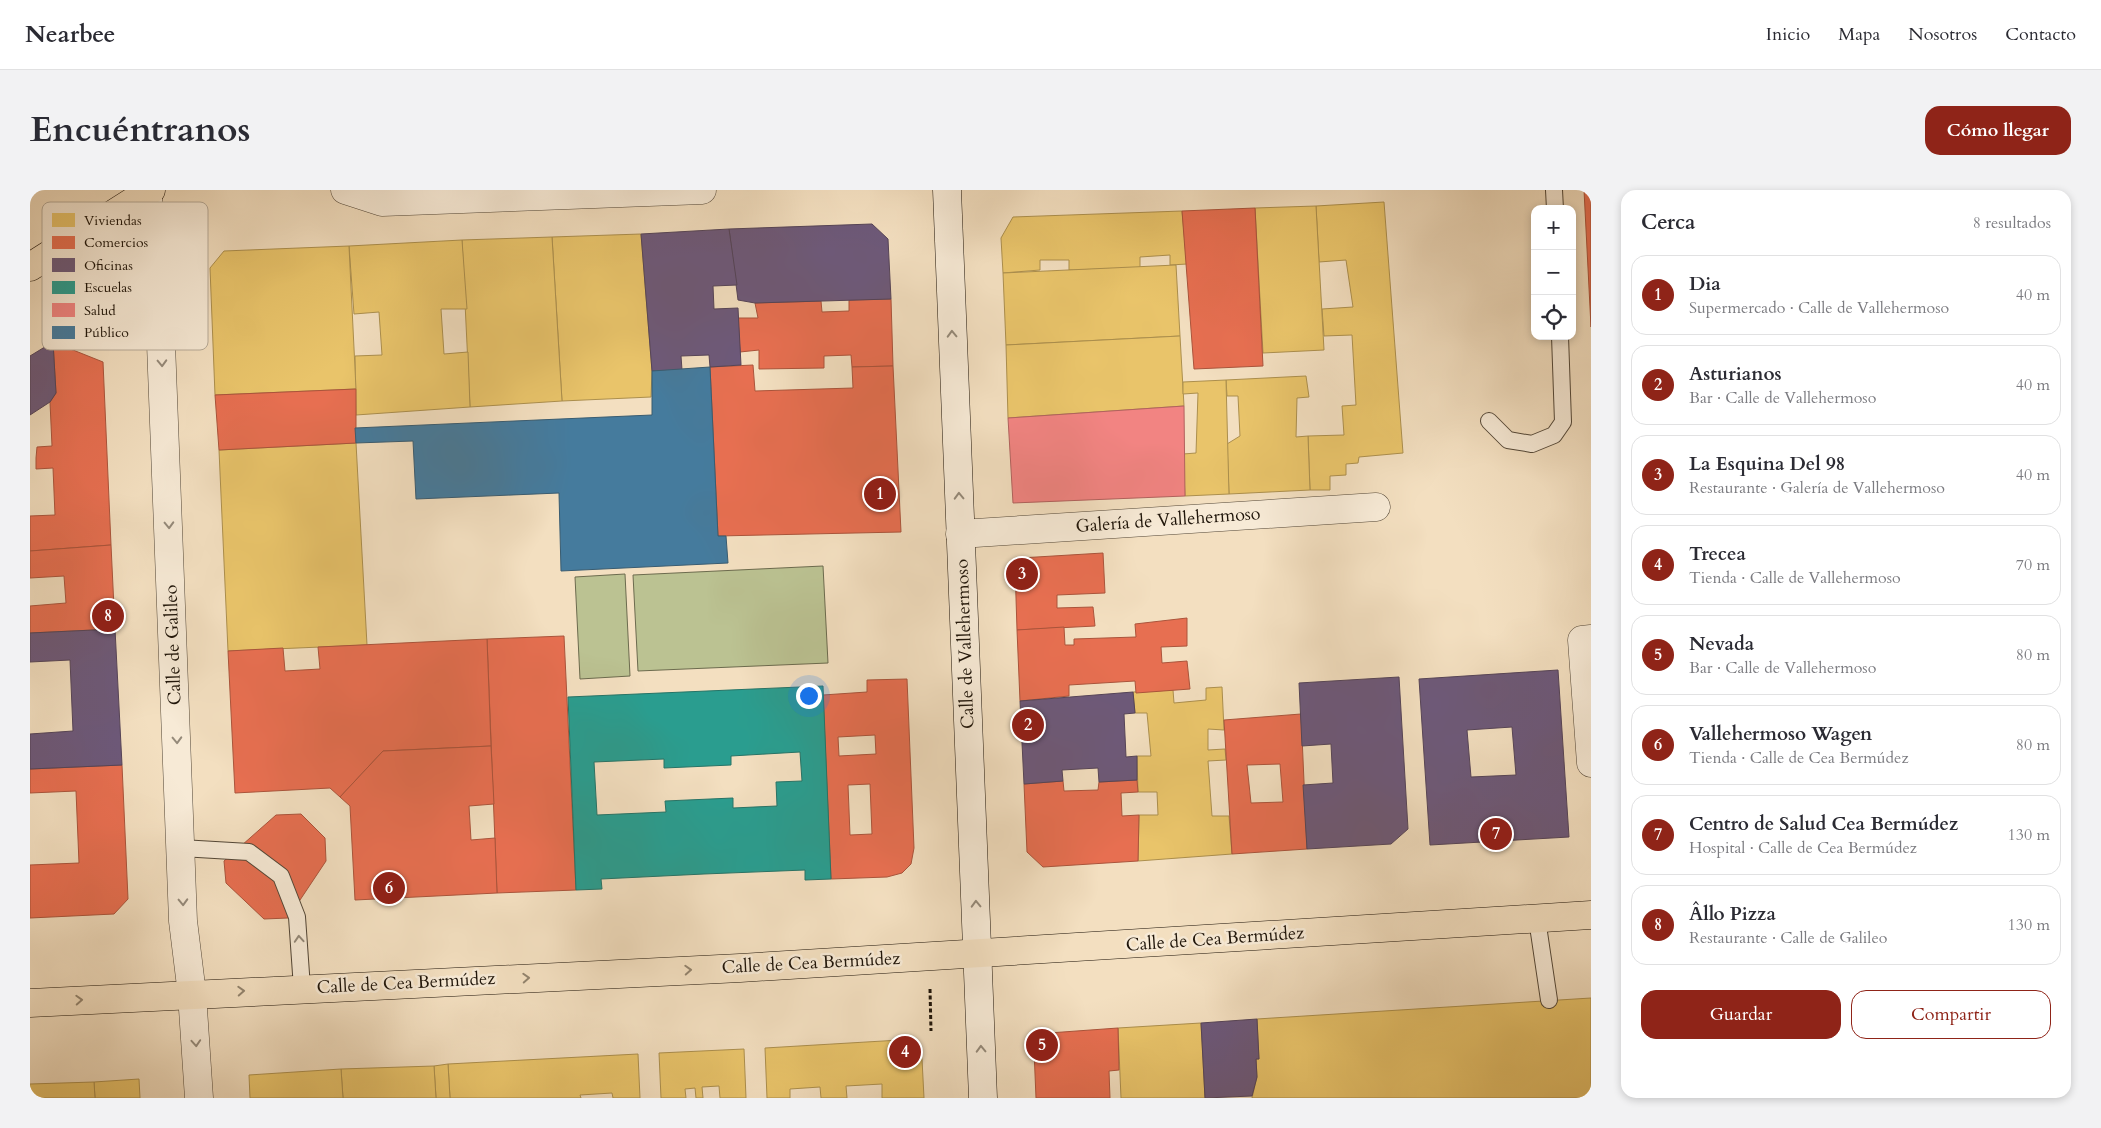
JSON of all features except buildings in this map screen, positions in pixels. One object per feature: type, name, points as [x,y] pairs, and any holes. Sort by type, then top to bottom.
[{"type":"main road","points":[[132,202],[149,191]]},
{"type":"main road","points":[[30,267],[42,259]]},
{"type":"main road","name":"Calle de Cea Bermúdez","points":[[30,1003],[302,988],[740,968],[1591,915]]},
{"type":"street","points":[[345,190],[382,202],[702,190]]},
{"type":"street","name":"Calle de Vallehermoso","points":[[947,190],[983,1098]]},
{"type":"street","name":"Calle de Galileo","points":[[161,350],[183,921],[192,994],[199,1098]]},
{"type":"street","name":"Galería de Vallehermoso","points":[[960,534],[1376,507]]},
{"type":"street","points":[[1591,639],[1582,640],[1591,763]]},
{"type":"lane","points":[[1554,190],[1555,205]]},
{"type":"lane","points":[[1489,421],[1508,440],[1532,444],[1554,435],[1563,422],[1560,340]]},
{"type":"lane","points":[[181,848],[249,852],[281,876],[297,918],[302,988]]},
{"type":"lane","points":[[1537,919],[1549,1000]]},
{"type":"path","points":[[928,956],[931,1031]]},
{"type":"green space","points":[[823,566],[828,663],[638,671],[633,575]]},
{"type":"green space","points":[[625,574],[630,676],[580,679],[575,577]]},
{"type":"place","name":"Dia","points":[[880,494]]},
{"type":"place","name":"La Esquina Del 98","points":[[1022,574]]},
{"type":"place","name":"Âllo Pizza","points":[[108,616]]},
{"type":"place","name":"Asturianos","points":[[1028,725]]},
{"type":"place","name":"Centro de Salud Cea Bermúdez","points":[[1496,834]]},
{"type":"place","name":"Vallehermoso Wagen","points":[[389,888]]},
{"type":"place","name":"Nevada","points":[[1042,1045]]},
{"type":"place","name":"Trecea","points":[[905,1052]]}]
